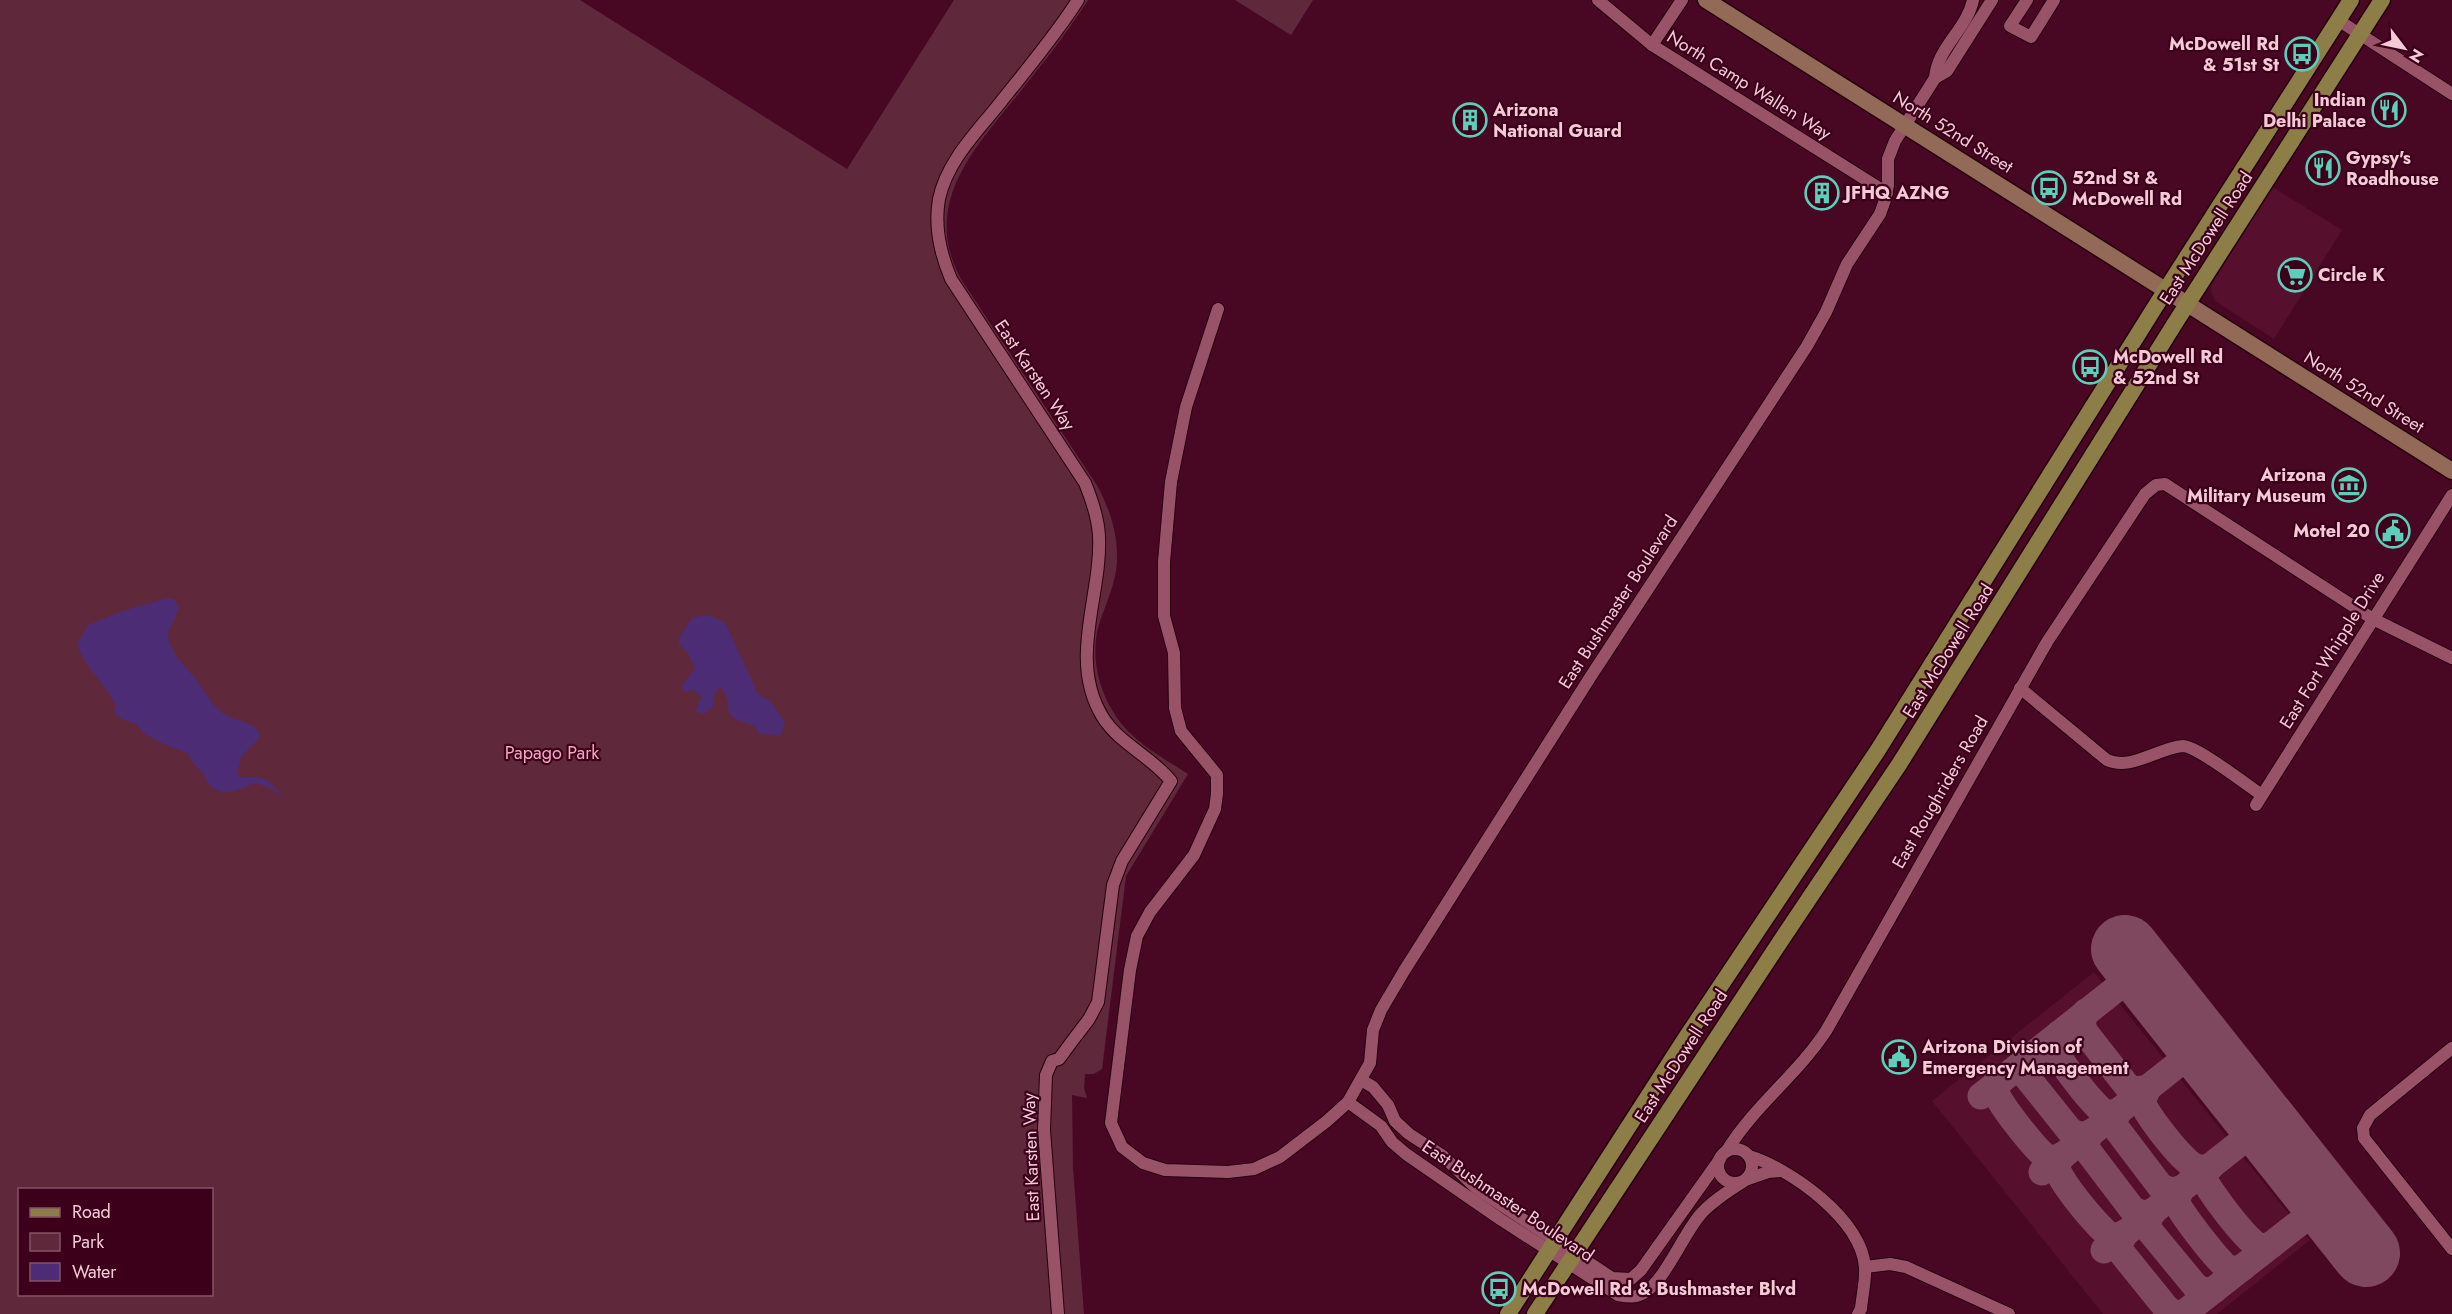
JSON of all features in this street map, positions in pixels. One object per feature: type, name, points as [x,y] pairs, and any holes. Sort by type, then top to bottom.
[{"type":"main road","name":"North 52nd Street","points":[[1706,0],[2452,471]]},
{"type":"main road","name":"East McDowell Road","points":[[1508,1314],[1685,1039],[1878,750],[2166,289],[2351,0]]},
{"type":"main road","name":"East McDowell Road","points":[[1535,1314],[1906,753],[2188,303],[2382,0]]},
{"type":"street","name":"East Karsten Way","points":[[1059,1314],[1044,1130],[1047,1075],[1052,1061],[1059,1059],[1089,1019],[1098,1002],[1113,885],[1122,861],[1171,781],[1160,767],[1114,733],[1101,714],[1092,694],[1087,660],[1088,625],[1100,549],[1099,528],[1091,496],[1085,483],[955,286],[943,261],[937,224],[940,197],[960,152],[1050,40],[1078,0]]},
{"type":"street","name":"North Camp Wallen Way","points":[[1598,0],[1652,45],[1887,193]]},
{"type":"street","points":[[1652,45],[1682,0]]},
{"type":"street","points":[[1935,78],[1936,65],[1966,17],[1973,0]]},
{"type":"street","points":[[1935,78],[1947,71],[1992,0]]},
{"type":"street","points":[[2027,0],[2010,26],[2031,37],[2054,0]]},
{"type":"street","points":[[2338,20],[2452,94]]},
{"type":"street","name":"East Bushmaster Boulevard","points":[[1781,1171],[1768,1172],[1745,1180],[1723,1195],[1700,1215],[1661,1274],[1646,1292],[1634,1297],[1618,1294],[1571,1258],[1406,1154],[1392,1142],[1381,1126],[1348,1102],[1370,1063],[1373,1030],[1381,1010],[1404,970],[1597,666],[1807,346],[1826,312],[1847,264],[1880,214],[1887,193],[1888,159],[1895,141],[1935,78]]},
{"type":"street","points":[[1218,309],[1186,407],[1171,482],[1164,562],[1164,615],[1174,653],[1175,708],[1181,731],[1218,776],[1217,794],[1215,809],[1194,855],[1150,912],[1137,936],[1130,970],[1111,1123],[1122,1147],[1143,1163],[1166,1170],[1228,1172],[1254,1169],[1280,1157],[1328,1122],[1348,1102]]},
{"type":"street","name":"East Roughriders Road","points":[[1723,1156],[1742,1125],[1799,1067],[1826,1030],[2047,642],[2140,501],[2156,484],[2165,484],[2373,619]]},
{"type":"street","name":"East Fort Whipple Drive","points":[[2020,688],[2107,760],[2120,764],[2184,746],[2200,753],[2259,800],[2452,495]]},
{"type":"street","points":[[2373,619],[2452,657]]},
{"type":"street","points":[[2452,1048],[2370,1115],[2363,1128],[2364,1138],[2452,1249]]},
{"type":"street","name":"East Bushmaster Boulevard","points":[[1361,1080],[1373,1087],[1388,1105],[1395,1121],[1408,1134],[1443,1156],[1477,1189],[1552,1246]]},
{"type":"street","points":[[1748,1121],[1744,1143],[1749,1156],[1752,1166],[1745,1180],[1734,1183],[1724,1179],[1719,1170],[1723,1156],[1740,1150],[1749,1156],[1774,1165],[1833,1209],[1850,1227],[1865,1267],[1858,1314]]},
{"type":"street","name":"East Bushmaster Boulevard","points":[[1571,1258],[1612,1278],[1631,1279],[1652,1257],[1723,1156]]},
{"type":"street","points":[[1865,1267],[1890,1264],[1906,1267],[2009,1314]]},
{"type":"shaded area","points":[[2272,187],[2342,230],[2274,339],[2215,301],[2211,292],[2212,284]]},
{"type":"shaded area","points":[[2094,972],[2310,1240],[2217,1314],[2103,1314],[1932,1101]]},
{"type":"green space","name":"Papago Park","points":[[0,0],[580,0],[847,169],[954,0],[1088,0],[1055,47],[971,156],[958,178],[950,201],[947,226],[950,251],[961,279],[1098,487],[1110,513],[1116,541],[1116,568],[1097,633],[1095,648],[1099,678],[1110,707],[1129,732],[1188,774],[1126,876],[1102,1069],[1094,1074],[1085,1074],[1084,1088],[1087,1098],[1072,1095],[1073,1168],[1084,1314],[0,1314]]},
{"type":"green space","points":[[1235,0],[1313,0],[1291,35]]},
{"type":"water","points":[[168,598],[174,599],[179,608],[168,633],[177,657],[219,710],[253,727],[260,734],[258,740],[246,751],[241,760],[238,776],[259,777],[268,781],[284,799],[272,789],[256,783],[231,792],[213,788],[193,763],[189,754],[157,741],[145,734],[135,723],[121,719],[114,712],[116,706],[112,698],[85,661],[77,644],[88,625],[123,611]]},
{"type":"water","points":[[708,615],[724,622],[758,694],[771,702],[785,723],[780,736],[758,733],[755,726],[734,718],[728,710],[725,694],[720,687],[715,692],[711,708],[701,714],[696,711],[701,697],[694,690],[685,692],[681,687],[695,668],[687,652],[679,644],[679,638],[692,618]]},
{"type":"taxiway","points":[[1981,1096],[2141,969]]},
{"type":"taxiway","points":[[2086,1012],[2082,1022],[2084,1031],[2127,1086],[2135,1090],[2148,1088]]},
{"type":"taxiway","points":[[2059,1034],[2053,1046],[2076,1082],[2104,1112],[2119,1111]]},
{"type":"taxiway","points":[[2042,1172],[2202,1045]]},
{"type":"taxiway","points":[[2031,1056],[2025,1065],[2026,1076],[2070,1131],[2081,1136],[2090,1133]]},
{"type":"taxiway","points":[[2002,1079],[1996,1092],[2002,1105],[2017,1125],[2045,1156],[2054,1158],[2063,1155]]},
{"type":"taxiway","points":[[2148,1088],[2142,1101],[2166,1137],[2190,1164],[2200,1168],[2210,1167]]},
{"type":"taxiway","points":[[2119,1111],[2113,1121],[2116,1128],[2160,1186],[2170,1191],[2181,1189]]},
{"type":"taxiway","points":[[2104,1250],[2264,1124]]},
{"type":"taxiway","points":[[2090,1133],[2086,1144],[2088,1151],[2132,1209],[2142,1214],[2153,1212]]},
{"type":"taxiway","points":[[2063,1155],[2058,1163],[2059,1174],[2081,1205],[2106,1233],[2111,1236],[2125,1233]]},
{"type":"taxiway","points":[[2210,1167],[2206,1170],[2204,1178],[2228,1214],[2257,1245],[2271,1245]]},
{"type":"taxiway","points":[[2181,1189],[2176,1201],[2178,1206],[2200,1236],[2228,1268],[2242,1268]]},
{"type":"taxiway","points":[[2183,1314],[2326,1202]]},
{"type":"taxiway","points":[[2153,1212],[2148,1219],[2149,1230],[2196,1287],[2207,1292],[2214,1290]]},
{"type":"taxiway","points":[[2125,1233],[2119,1245],[2121,1252],[2167,1309],[2176,1314]]},
{"type":"runway","points":[[2125,949],[2366,1253]]},
{"type":"place","name":"McDowell Rd & 51st St","points":[[2302,54]]},
{"type":"place","name":"Indian Delhi Palace","points":[[2389,110]]},
{"type":"place","name":"Arizona National Guard","points":[[1470,120]]},
{"type":"place","name":"Gypsy's Roadhouse","points":[[2323,168]]},
{"type":"place","name":"52nd St & McDowell Rd","points":[[2049,188]]},
{"type":"place","name":"JFHQ AZNG","points":[[1822,193]]},
{"type":"place","name":"Circle K","points":[[2295,275]]},
{"type":"place","name":"McDowell Rd & 52nd St","points":[[2090,367]]},
{"type":"place","name":"Arizona Military Museum","points":[[2349,485]]},
{"type":"place","name":"Motel 20","points":[[2393,531]]},
{"type":"place","name":"Arizona Division of Emergency Management","points":[[1899,1057]]},
{"type":"place","name":"McDowell Rd & Bushmaster Blvd","points":[[1499,1289]]}]
